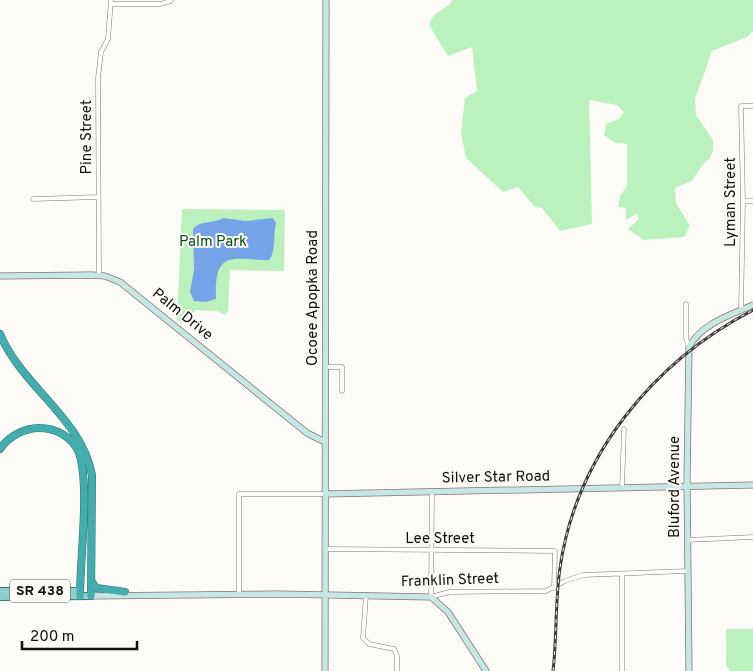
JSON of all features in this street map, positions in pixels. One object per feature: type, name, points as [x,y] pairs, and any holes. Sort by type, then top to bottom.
[{"type":"highway","points":[[0,334],[18,365],[79,437],[86,449],[92,474],[91,593]]},
{"type":"highway","points":[[0,449],[5,442],[20,432],[39,428],[63,433],[78,452],[82,474],[80,593]]},
{"type":"highway","points":[[90,579],[96,588],[125,592]]},
{"type":"main road","name":"Ocoee Apopka Road","points":[[325,671],[326,0]]},
{"type":"main road","name":"Palm Drive","points":[[0,276],[99,276],[112,279],[127,287],[307,433],[324,442]]},
{"type":"main road","points":[[689,347],[699,333],[753,305]]},
{"type":"main road","name":"Bluford Avenue","points":[[689,347],[687,486],[689,671]]},
{"type":"main road","name":"Silver Star Road","points":[[325,494],[753,485]]},
{"type":"main road","name":"Franklin Street","points":[[0,591],[431,597]]},
{"type":"main road","name":"Franklin Street","points":[[91,593],[125,592],[149,594]]},
{"type":"main road","name":"Franklin Street","points":[[0,597],[80,593]]},
{"type":"main road","points":[[431,597],[448,612],[486,671]]},
{"type":"street","points":[[111,2],[160,4],[171,1]]},
{"type":"street","name":"Pine Street","points":[[99,276],[99,66],[101,52],[108,39],[111,2]]},
{"type":"street","name":"Lyman Street","points":[[740,311],[743,201],[741,106],[753,106]]},
{"type":"street","points":[[33,199],[98,198]]},
{"type":"street","points":[[743,201],[753,201]]},
{"type":"street","name":"Bluford Avenue","points":[[686,304],[686,338],[689,347]]},
{"type":"street","points":[[325,368],[342,367],[342,391]]},
{"type":"street","points":[[622,488],[624,429]]},
{"type":"street","points":[[431,597],[432,492]]},
{"type":"street","name":"Silver Star Road","points":[[240,594],[239,494],[325,494]]},
{"type":"street","points":[[687,540],[753,537]]},
{"type":"street","name":"Lee Street","points":[[325,550],[555,551],[554,588]]},
{"type":"street","name":"Franklin Street","points":[[431,597],[449,592],[541,592],[583,575],[687,572]]},
{"type":"street","points":[[622,574],[622,671]]},
{"type":"street","points":[[366,595],[363,638],[369,644],[394,649],[397,656],[397,671]]},
{"type":"green space","points":[[453,0],[753,0],[753,31],[747,37],[712,51],[695,99],[696,115],[713,140],[713,150],[710,158],[703,164],[692,181],[675,188],[676,203],[690,226],[684,237],[644,240],[628,229],[639,219],[636,214],[626,220],[626,208],[618,207],[620,196],[627,186],[627,144],[615,143],[604,135],[606,124],[619,119],[624,112],[617,105],[589,100],[592,224],[560,231],[542,208],[535,207],[518,187],[503,192],[466,158],[461,132],[465,98],[477,91],[472,47],[448,56],[429,25],[433,17]]},
{"type":"green space","name":"Palm Park","points":[[182,209],[285,210],[284,271],[230,270],[228,311],[225,315],[217,311],[196,310],[183,324],[177,320]]},
{"type":"green space","points":[[726,629],[753,629],[753,671],[730,671],[726,665]]},
{"type":"water","points":[[223,218],[246,221],[273,218],[276,223],[274,248],[271,257],[269,260],[228,260],[222,264],[218,271],[216,299],[206,302],[194,301],[190,292],[194,270],[193,229],[199,224]]},
{"type":"railway","points":[[553,671],[558,581],[569,527],[583,488],[602,451],[625,417],[652,385],[683,357],[717,331],[753,310]]}]
